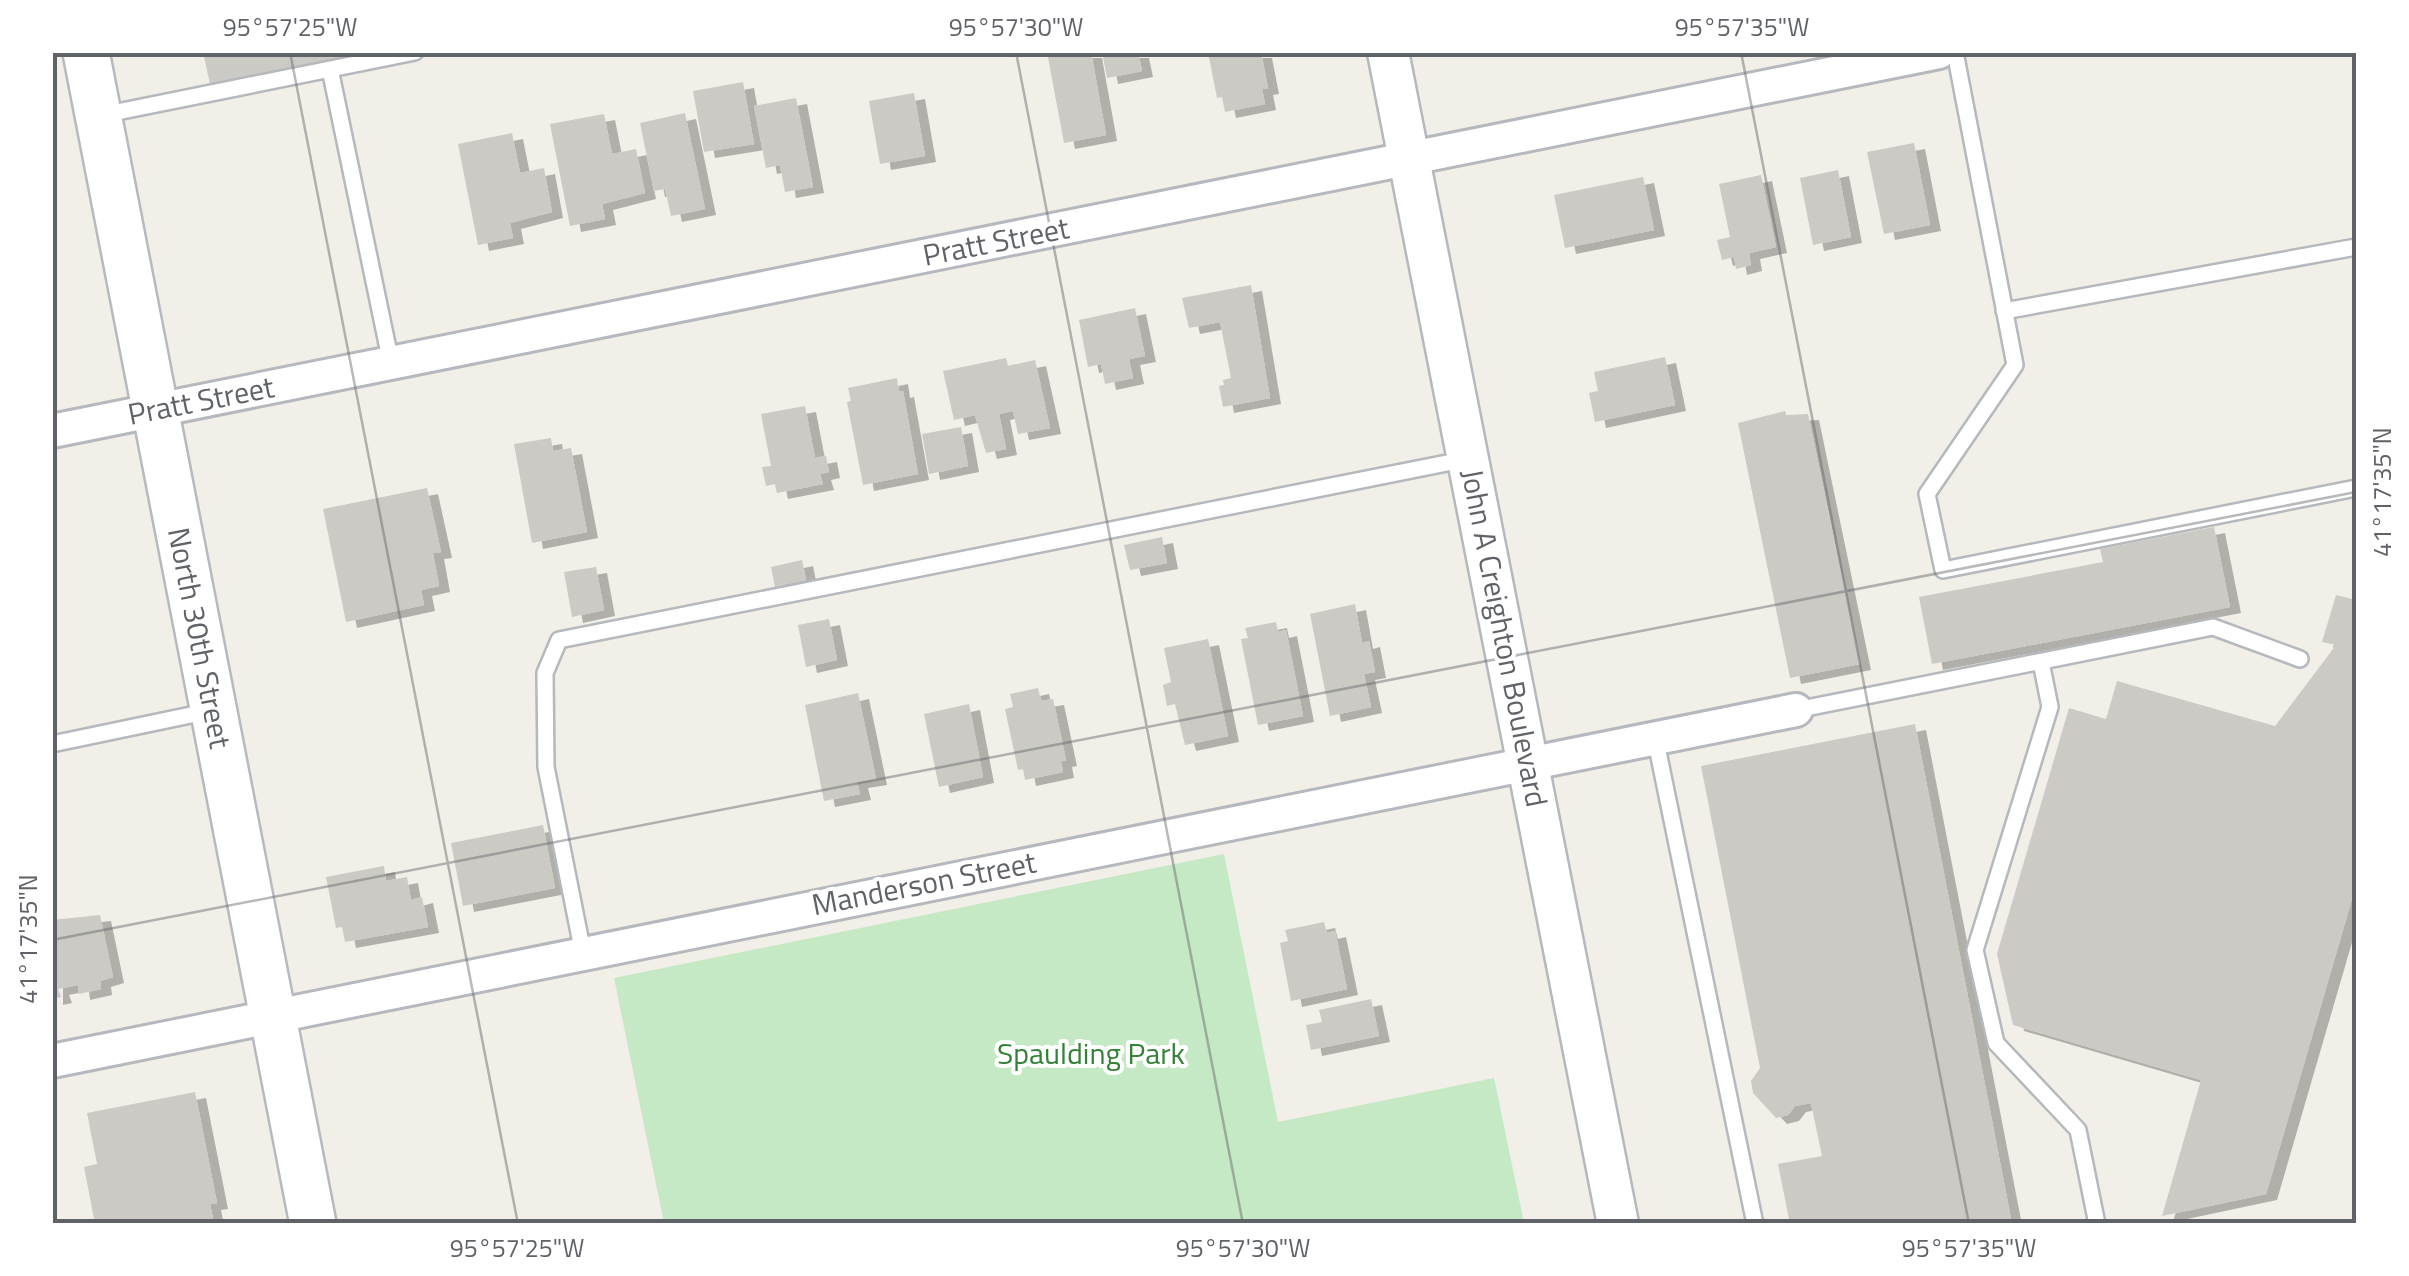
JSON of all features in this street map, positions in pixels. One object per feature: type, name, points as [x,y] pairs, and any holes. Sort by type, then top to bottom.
[{"type":"main road","name":"North 30th Street","points":[[86,52],[312,1224]]},
{"type":"street","name":"John A Creighton Boulevard","points":[[1388,52],[1618,1224]]},
{"type":"street","name":"Pratt Street","points":[[52,431],[1939,52]]},
{"type":"street","name":"Manderson Street","points":[[52,1061],[1796,710]]},
{"type":"lane","points":[[98,116],[414,52]]},
{"type":"lane","points":[[1954,52],[2015,365],[1928,494],[1944,570],[2356,488]]},
{"type":"lane","points":[[330,69],[392,363]]},
{"type":"lane","points":[[2004,311],[2356,246]]},
{"type":"lane","points":[[583,954],[546,767],[544,672],[559,640],[1468,458]]},
{"type":"lane","points":[[1796,710],[2213,627],[2300,659]]},
{"type":"lane","points":[[2041,662],[2050,707],[1975,950],[1996,1043],[2078,1130],[2097,1224]]},
{"type":"lane","points":[[52,744],[213,711]]},
{"type":"lane","points":[[1655,737],[1755,1224]]},
{"type":"green space","name":"Spaulding Park","points":[[1224,854],[1278,1122],[1494,1078],[1524,1223],[664,1223],[614,978]]},
{"type":"building","points":[[203,52],[357,52],[357,54],[210,84]]},
{"type":"building","points":[[1047,52],[1091,52],[1106,135],[1064,143]]},
{"type":"building","points":[[1102,52],[1138,52],[1142,71],[1107,78]]},
{"type":"building","points":[[1208,52],[1261,52],[1268,88],[1262,89],[1265,104],[1225,112],[1222,97],[1217,98]]},
{"type":"building","points":[[743,82],[754,144],[704,152],[693,91]]},
{"type":"building","points":[[914,93],[925,156],[880,164],[869,101]]},
{"type":"building","points":[[796,98],[813,187],[785,192],[780,165],[766,168],[754,106]]},
{"type":"building","points":[[685,113],[705,209],[671,216],[665,189],[654,191],[640,123]]},
{"type":"building","points":[[604,114],[612,154],[636,149],[645,193],[602,204],[605,219],[570,226],[550,124]]},
{"type":"building","points":[[512,133],[520,173],[544,168],[552,212],[510,223],[513,238],[478,245],[458,144]]},
{"type":"building","points":[[1914,143],[1930,225],[1884,234],[1867,152]]},
{"type":"building","points":[[1838,170],[1851,237],[1813,245],[1800,178]]},
{"type":"building","points":[[1761,175],[1776,247],[1749,253],[1751,265],[1736,269],[1734,257],[1722,260],[1717,240],[1730,237],[1719,184]]},
{"type":"building","points":[[1643,177],[1654,230],[1565,248],[1554,195]]},
{"type":"building","points":[[1251,285],[1270,398],[1223,407],[1219,386],[1231,378],[1220,322],[1189,328],[1182,298]]},
{"type":"building","points":[[1135,308],[1145,356],[1129,359],[1133,378],[1105,384],[1101,364],[1088,367],[1079,320]]},
{"type":"building","points":[[1665,357],[1675,405],[1595,422],[1589,393],[1598,391],[1594,372]]},
{"type":"building","points":[[1006,358],[1008,366],[1035,360],[1050,428],[1018,434],[1013,411],[999,414],[1006,449],[986,453],[975,415],[954,420],[943,371]]},
{"type":"building","points":[[897,378],[899,392],[903,391],[918,474],[863,485],[847,402],[851,401],[848,388]]},
{"type":"building","points":[[805,406],[815,458],[826,456],[829,472],[820,474],[823,484],[777,493],[775,484],[766,486],[762,467],[771,466],[761,414]]},
{"type":"building","points":[[1785,411],[1786,415],[1808,414],[1860,664],[1790,678],[1738,423]]},
{"type":"building","points":[[961,427],[968,466],[929,474],[922,434]]},
{"type":"building","points":[[551,438],[553,451],[571,448],[587,532],[532,543],[514,444]]},
{"type":"building","points":[[427,488],[441,552],[433,553],[439,586],[421,590],[424,605],[346,622],[323,509]]},
{"type":"building","points":[[2214,527],[2230,607],[1932,664],[1919,597],[2103,562],[2100,549]]},
{"type":"building","points":[[1162,537],[1167,563],[1130,570],[1124,545]]},
{"type":"building","points":[[802,560],[806,580],[775,587],[771,567]]},
{"type":"building","points":[[596,567],[604,610],[572,617],[564,572]]},
{"type":"building","points":[[2336,595],[2356,600],[2356,885],[2266,1194],[2162,1216],[2201,1080],[2013,1025],[1997,954],[2069,708],[2106,719],[2117,681],[2275,726],[2336,645],[2322,642]]},
{"type":"building","points":[[1355,604],[1362,643],[1369,641],[1375,672],[1364,674],[1371,707],[1330,716],[1310,614]]},
{"type":"building","points":[[829,619],[837,660],[806,667],[798,625]]},
{"type":"building","points":[[1276,622],[1278,632],[1286,630],[1303,716],[1258,725],[1241,639],[1248,638],[1245,628]]},
{"type":"building","points":[[1208,639],[1228,736],[1185,745],[1175,704],[1167,706],[1163,685],[1171,682],[1164,648]]},
{"type":"building","points":[[1038,688],[1041,701],[1053,699],[1066,760],[1061,761],[1063,772],[1025,780],[1023,769],[1018,770],[1005,709],[1013,707],[1010,694]]},
{"type":"building","points":[[858,693],[876,779],[857,782],[860,794],[824,801],[805,705]]},
{"type":"building","points":[[969,704],[983,777],[939,787],[924,714]]},
{"type":"building","points":[[1915,724],[2012,1224],[1790,1224],[1778,1164],[1822,1156],[1811,1103],[1795,1106],[1788,1115],[1776,1118],[1753,1093],[1751,1081],[1760,1068],[1701,766]]},
{"type":"building","points":[[543,825],[555,888],[463,906],[451,843]]},
{"type":"building","points":[[384,866],[386,881],[407,877],[411,900],[422,897],[428,927],[345,942],[342,927],[336,928],[326,877]]},
{"type":"building","points":[[100,915],[113,977],[100,981],[101,989],[79,994],[78,985],[58,989],[61,997],[52,999],[52,920]]},
{"type":"building","points":[[1324,922],[1327,933],[1335,931],[1347,989],[1291,1001],[1280,943],[1288,941],[1285,930]]},
{"type":"building","points":[[1371,999],[1379,1036],[1311,1050],[1306,1025],[1322,1022],[1319,1010]]},
{"type":"building","points":[[195,1092],[217,1203],[210,1204],[214,1224],[95,1224],[84,1167],[97,1164],[87,1113]]}]
